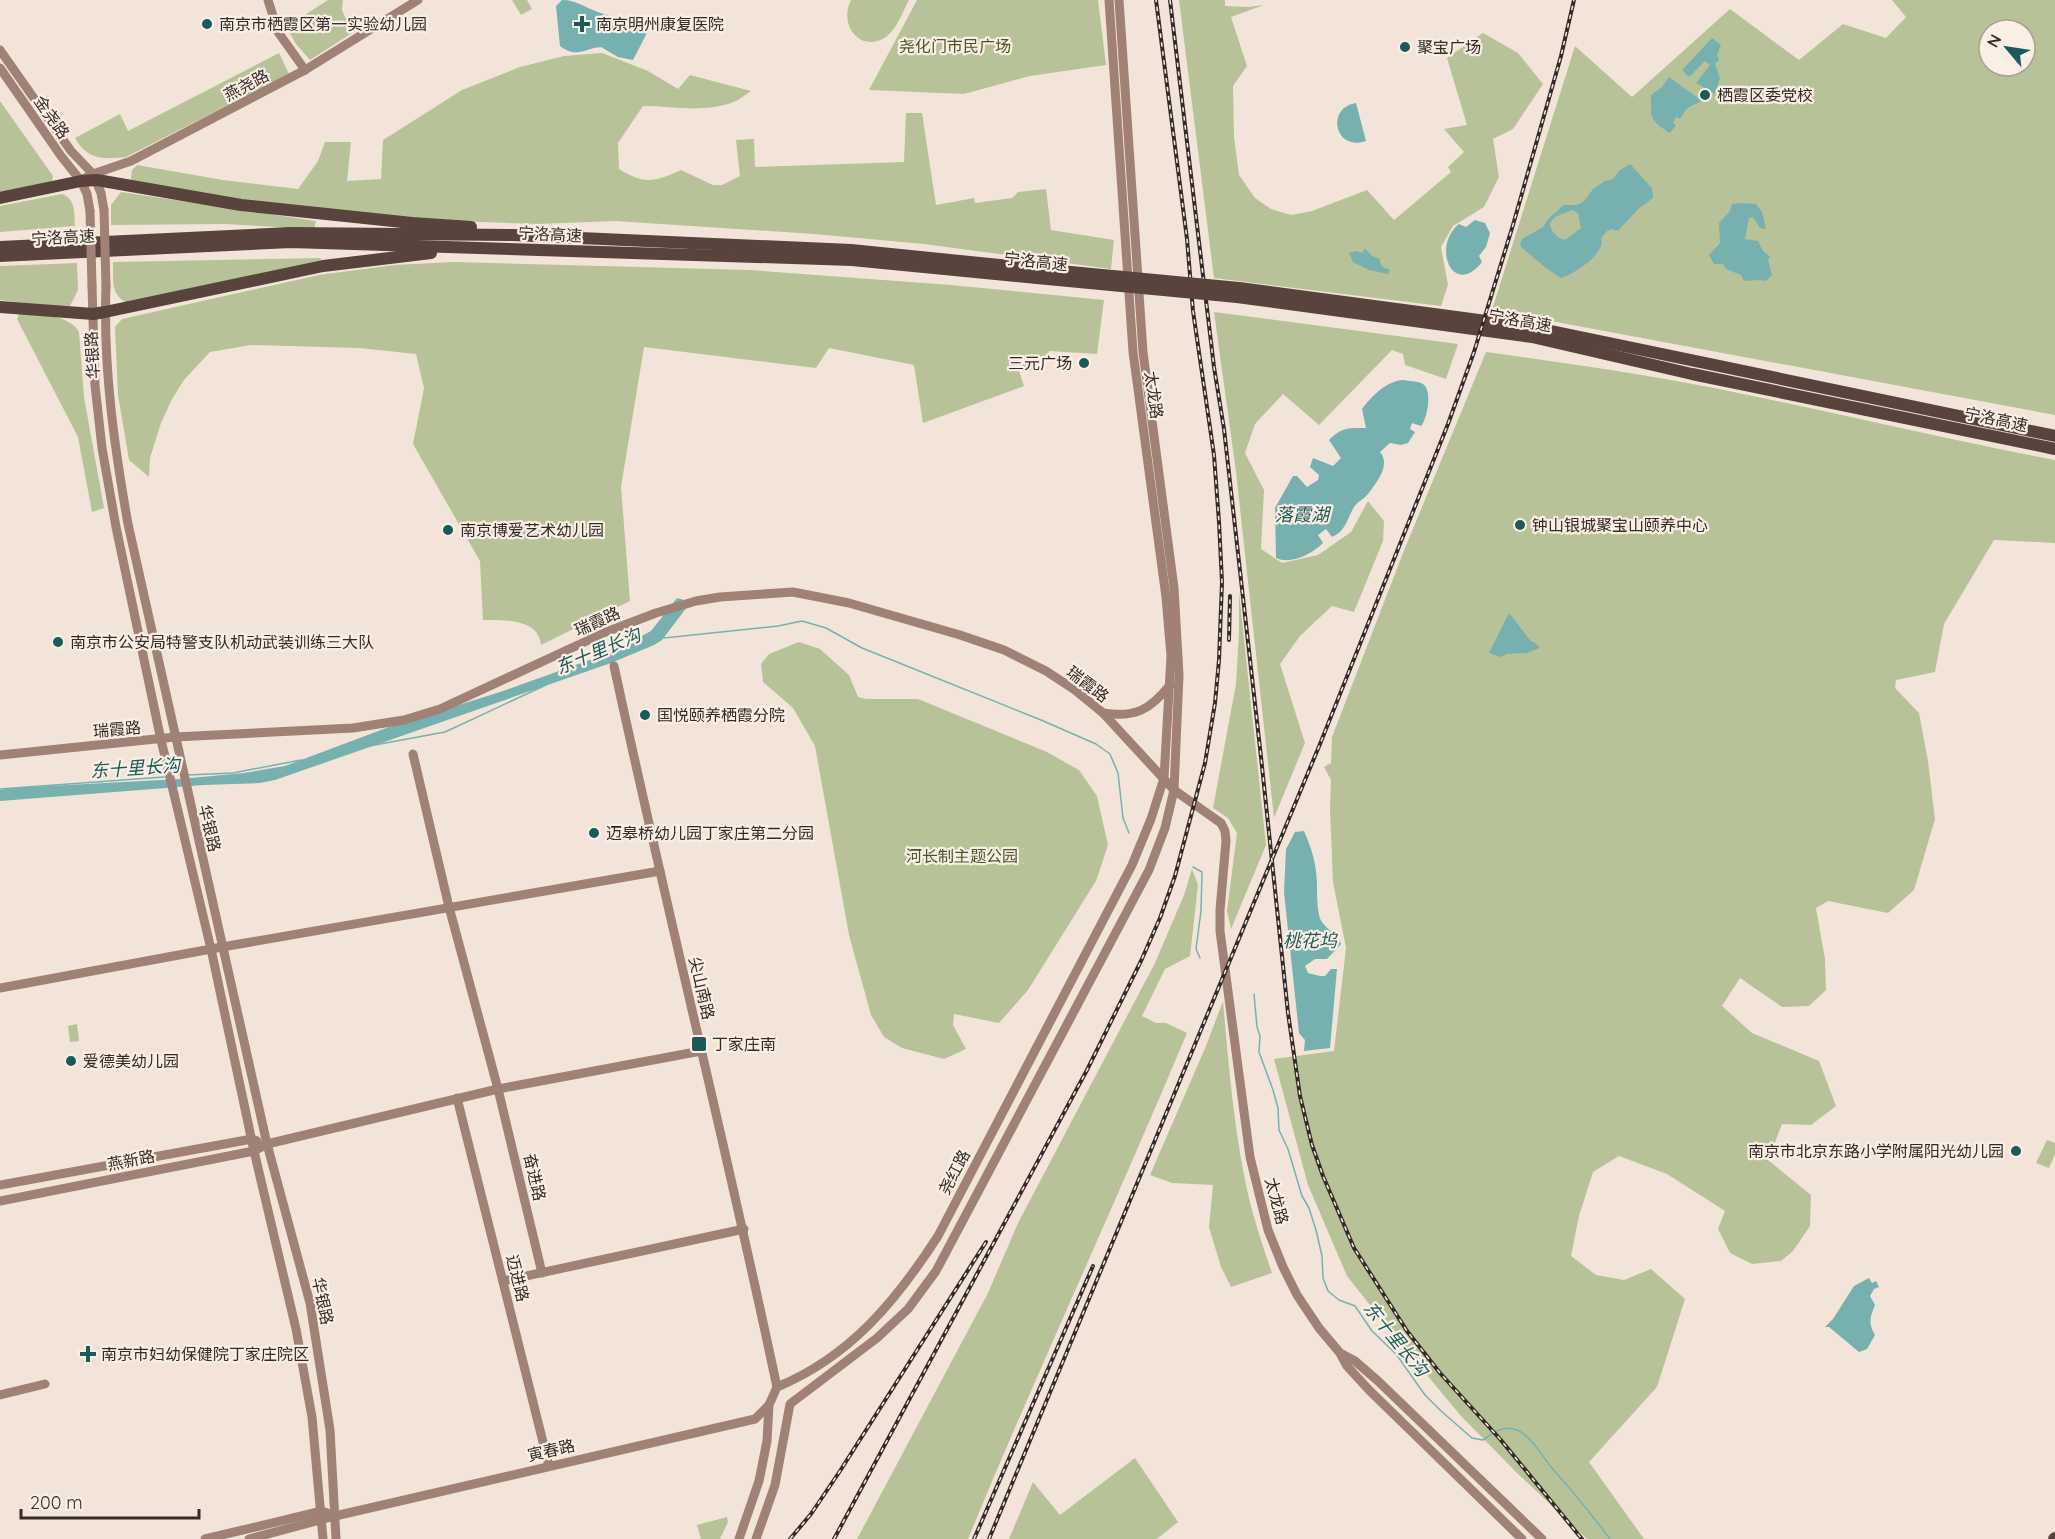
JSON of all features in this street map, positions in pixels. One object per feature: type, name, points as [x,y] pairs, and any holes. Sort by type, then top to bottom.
[{"type":"highway","points":[[0,198],[95,177],[241,205],[565,237]]},
{"type":"highway","name":"宁洛高速","points":[[0,247],[290,233],[513,235],[851,250],[1038,273],[1238,293],[1532,327],[2055,436]]},
{"type":"highway","name":"宁洛高速","points":[[0,256],[291,242],[852,260],[1038,273]]},
{"type":"highway","points":[[0,307],[99,313],[323,266],[425,253],[542,256],[627,254]]},
{"type":"highway","name":"宁洛高速","points":[[1238,293],[1533,337],[1692,374],[2055,449]]},
{"type":"main road","points":[[268,0],[278,32],[305,70]]},
{"type":"main road","name":"燕尧路","points":[[95,177],[131,161],[305,70],[418,0]]},
{"type":"main road","name":"太龙路","points":[[1108,0],[1133,352],[1166,597],[1171,656],[1164,778],[1174,790],[1221,823],[1225,831],[1226,855],[1221,893],[1221,931],[1250,1157],[1268,1230],[1283,1268],[1307,1312],[1340,1353],[1355,1361],[1378,1381],[1542,1539]]},
{"type":"main road","name":"太龙路","points":[[1119,0],[1143,352],[1178,633],[1179,675],[1174,790]]},
{"type":"main road","name":"金尧路","points":[[0,50],[71,151],[95,177]]},
{"type":"main road","name":"金尧路","points":[[0,68],[81,181]]},
{"type":"main road","name":"华银路","points":[[95,177],[102,193],[104,210],[106,286],[99,313],[95,386],[102,448],[116,527],[161,740],[211,949],[254,1151],[296,1329],[312,1417],[323,1539]]},
{"type":"main road","name":"华银路","points":[[81,181],[87,194],[90,211],[92,286],[99,313],[115,451],[128,524],[267,1144],[310,1303],[330,1430],[336,1539]]},
{"type":"main road","name":"瑞霞路","points":[[0,755],[175,737],[353,728],[424,716],[495,686],[606,632],[656,613],[696,601],[720,597],[793,592],[895,615],[1004,651],[1046,671],[1075,690],[1103,713],[1164,778]]},
{"type":"main road","name":"尖山南路","points":[[614,666],[701,1051],[744,1229],[777,1387]]},
{"type":"main road","points":[[1103,713],[1118,716],[1144,710],[1158,700],[1170,685]]},
{"type":"main road","name":"奋进路","points":[[412,754],[449,907],[498,1089],[542,1273]]},
{"type":"main road","name":"尧红路","points":[[777,1387],[802,1377],[851,1343],[877,1319],[912,1276],[938,1236],[1132,865],[1151,819],[1164,778]]},
{"type":"main road","name":"尧红路","points":[[756,1539],[775,1485],[790,1404],[877,1338],[908,1309],[936,1270],[1149,870],[1165,828],[1174,790]]},
{"type":"main road","points":[[0,988],[660,871]]},
{"type":"main road","name":"燕新路","points":[[0,1200],[254,1151],[267,1144],[498,1089],[701,1051]]},
{"type":"main road","name":"迈进路","points":[[457,1098],[549,1466]]},
{"type":"main road","name":"燕新路","points":[[0,1185],[252,1139],[267,1144]]},
{"type":"main road","points":[[503,1281],[744,1229]]},
{"type":"main road","points":[[1340,1353],[1347,1366],[1369,1390],[1522,1539]]},
{"type":"main road","points":[[0,1395],[45,1384]]},
{"type":"main road","points":[[739,1539],[759,1481],[767,1441],[769,1405],[777,1387]]},
{"type":"main road","name":"寅春路","points":[[335,1516],[755,1419],[769,1405]]},
{"type":"main road","points":[[205,1539],[322,1516],[335,1516]]},
{"type":"main road","points":[[249,1539],[322,1516]]},
{"type":"green space","points":[[328,0],[343,0],[342,10],[352,33],[310,60],[296,44],[286,27]]},
{"type":"green space","points":[[512,0],[527,0],[532,9],[521,15]]},
{"type":"green space","points":[[851,0],[909,0],[890,34],[877,41],[868,42],[854,34],[850,27],[847,19]]},
{"type":"green space","name":"尧化门市民广场","points":[[917,0],[1098,0],[1106,65],[1030,76],[964,94],[869,90]]},
{"type":"green space","points":[[1179,0],[1225,0],[1225,6],[1264,5],[1231,17],[1247,66],[1233,86],[1234,137],[1239,175],[1255,198],[1271,209],[1291,215],[1312,211],[1367,190],[1394,220],[1451,172],[1448,167],[1464,152],[1444,129],[1467,125],[1447,58],[1483,33],[1518,53],[1543,84],[1513,129],[1493,139],[1499,177],[1484,207],[1453,226],[1441,247],[1448,285],[1441,306],[1214,278]]},
{"type":"green space","points":[[1892,0],[2055,0],[2055,415],[1492,310],[1575,46],[1632,97],[1730,9],[1799,60],[1843,24],[1886,38],[1906,17]]},
{"type":"green space","points":[[279,53],[289,74],[126,157],[104,158],[91,155],[80,146],[75,138],[120,114],[128,131]]},
{"type":"green space","points":[[602,53],[648,71],[678,89],[690,75],[751,91],[734,102],[709,108],[643,106],[618,143],[619,169],[636,178],[656,179],[681,170],[713,185],[722,185],[740,176],[736,140],[754,139],[755,167],[904,162],[906,113],[922,113],[936,205],[974,198],[975,203],[1012,198],[1018,192],[1046,189],[1051,230],[1114,240],[1111,269],[924,244],[814,234],[615,221],[538,224],[399,219],[282,207],[136,183],[131,179],[132,170],[137,165],[223,180],[298,189],[318,161],[325,142],[351,142],[347,181],[381,179],[383,140],[462,90],[520,67],[564,56]]},
{"type":"green space","points":[[0,101],[53,176],[52,181],[0,195]]},
{"type":"green space","points":[[121,192],[316,221],[314,229],[225,224],[111,225],[111,205]]},
{"type":"green space","points":[[62,194],[67,196],[72,203],[75,226],[0,232],[0,206]]},
{"type":"green space","points":[[321,258],[320,266],[129,304],[118,296],[113,281],[113,262]]},
{"type":"green space","points":[[454,262],[750,270],[951,285],[1104,300],[1097,354],[1049,351],[1043,370],[1019,371],[1024,386],[923,423],[914,365],[829,348],[816,368],[644,347],[621,487],[630,601],[541,645],[539,636],[527,625],[518,622],[483,620],[480,561],[413,444],[424,388],[416,354],[359,348],[251,345],[210,352],[184,380],[172,399],[161,423],[150,458],[149,477],[129,460],[118,395],[115,327],[122,319],[319,275],[394,265]]},
{"type":"green space","points":[[77,263],[78,290],[70,306],[64,308],[0,300],[0,266]]},
{"type":"green space","points":[[20,312],[61,319],[74,326],[79,332],[84,397],[104,508],[92,512],[78,437],[17,319]]},
{"type":"green space","points":[[1214,312],[1458,344],[1446,379],[1405,365],[1403,354],[1392,350],[1319,425],[1283,394],[1255,424],[1245,453],[1264,490],[1261,549],[1282,563],[1318,555],[1351,532],[1368,501],[1384,521],[1383,541],[1354,612],[1332,606],[1300,636],[1280,664],[1305,743],[1274,818],[1236,472]]},
{"type":"green space","points":[[1486,352],[1711,388],[2055,460],[2055,543],[1994,540],[1944,624],[1935,672],[1896,680],[1895,688],[1919,713],[1935,819],[1914,890],[1888,913],[1828,901],[1816,908],[1825,959],[1826,990],[1809,1006],[1782,1007],[1740,978],[1722,1006],[1752,1033],[1819,1061],[1836,1106],[1811,1125],[1782,1124],[1768,1160],[1811,1195],[1810,1226],[1793,1251],[1781,1261],[1752,1264],[1730,1253],[1718,1229],[1725,1211],[1667,1174],[1619,1156],[1593,1172],[1579,1216],[1571,1256],[1596,1275],[1624,1280],[1651,1269],[1685,1299],[1657,1387],[1589,1462],[1644,1539],[1587,1539],[1461,1416],[1347,1276],[1308,1185],[1274,1059],[1334,1051],[1346,948],[1333,882],[1331,780],[1324,767],[1331,763],[1332,737],[1403,553]]},
{"type":"green space","points":[[1239,592],[1266,845],[1231,929],[1227,911],[1237,833],[1228,818],[1213,808],[1236,684]]},
{"type":"green space","name":"河长制主题公园","points":[[799,642],[820,649],[849,675],[858,697],[918,699],[1047,752],[1079,770],[1097,796],[1108,845],[1096,881],[1028,990],[999,1023],[954,1014],[953,1025],[966,1049],[944,1059],[902,1048],[884,1037],[871,1015],[849,935],[815,746],[793,708],[763,682],[761,664],[769,654]]},
{"type":"green space","points":[[1192,869],[1198,885],[1190,956],[1165,969],[1142,1016],[1156,1023],[1166,1023],[1187,1033],[968,1539],[857,1539],[988,1293],[1018,1223],[1155,963],[1184,895]]},
{"type":"green space","points":[[1223,1001],[1240,1154],[1253,1212],[1272,1273],[1231,1287],[1221,1267],[1209,1227],[1213,1185],[1172,1183],[1150,1175]]},
{"type":"green space","points":[[77,1024],[79,1041],[70,1042],[68,1026]]},
{"type":"green space","points":[[2047,1140],[2055,1143],[2055,1154],[2049,1168],[2036,1163]]},
{"type":"green space","points":[[1135,1458],[1178,1522],[1157,1539],[1009,1539],[1033,1482],[1060,1515]]},
{"type":"green space","points":[[727,1517],[728,1522],[720,1539],[701,1539],[697,1525]]},
{"type":"water","points":[[562,0],[649,29],[633,60],[618,57],[601,47],[571,52],[560,46],[556,6]]},
{"type":"water","points":[[1712,38],[1721,45],[1717,55],[1719,60],[1715,64],[1720,78],[1715,94],[1696,83],[1710,65],[1705,61],[1689,77],[1682,70]]},
{"type":"water","points":[[1669,77],[1702,101],[1687,108],[1680,119],[1676,117],[1673,123],[1676,125],[1670,133],[1658,125],[1651,109],[1651,95],[1662,87]]},
{"type":"water","points":[[1356,103],[1366,141],[1355,143],[1341,135],[1337,120],[1346,107]]},
{"type":"water","points":[[1630,164],[1652,188],[1653,198],[1637,210],[1618,231],[1612,229],[1607,231],[1601,238],[1602,244],[1599,250],[1588,262],[1561,278],[1521,247],[1522,239],[1543,227],[1548,219],[1564,205],[1577,205],[1583,202],[1593,189],[1613,179],[1620,170]],"holes":[[[1572,210],[1578,213],[1581,228],[1565,240],[1554,234],[1550,223],[1555,217]]]},
{"type":"water","points":[[1732,204],[1756,204],[1762,212],[1766,229],[1760,228],[1753,217],[1749,218],[1745,239],[1758,241],[1763,251],[1770,257],[1768,260],[1772,275],[1766,281],[1744,281],[1741,275],[1726,269],[1723,264],[1714,264],[1709,255],[1720,243],[1719,223],[1730,211]]},
{"type":"water","points":[[1475,220],[1485,223],[1490,233],[1486,247],[1479,256],[1482,262],[1472,272],[1462,275],[1455,272],[1449,265],[1446,255],[1447,244],[1451,233],[1459,224],[1466,227]]},
{"type":"water","points":[[1364,248],[1372,256],[1380,259],[1384,268],[1390,269],[1388,274],[1369,270],[1353,262],[1349,253],[1357,251],[1363,253]]},
{"type":"water","name":"落霞湖","points":[[1403,380],[1423,384],[1428,393],[1428,405],[1421,426],[1412,423],[1410,429],[1415,432],[1408,443],[1401,445],[1390,443],[1380,452],[1384,462],[1382,473],[1368,494],[1354,507],[1346,524],[1337,534],[1332,537],[1326,529],[1318,535],[1323,543],[1313,551],[1295,559],[1276,558],[1275,508],[1293,476],[1297,476],[1307,487],[1318,480],[1319,475],[1310,467],[1313,458],[1333,466],[1341,458],[1329,440],[1346,429],[1366,428],[1362,409],[1385,386]]},
{"type":"water","points":[[677,598],[684,600],[687,607],[662,640],[654,645],[611,663],[275,780],[260,783],[204,785],[0,801],[0,790],[11,788],[180,779],[244,773],[285,766],[389,727],[500,692],[612,652],[651,631]]},
{"type":"water","points":[[1510,614],[1539,648],[1527,653],[1507,654],[1501,657],[1489,653]]},
{"type":"water","name":"桃花坞","points":[[1304,831],[1315,865],[1319,915],[1323,924],[1341,944],[1327,959],[1315,959],[1305,966],[1308,973],[1320,976],[1325,976],[1331,969],[1337,969],[1330,1048],[1304,1051],[1305,1040],[1299,1033],[1284,892],[1286,849],[1295,832]]},
{"type":"water","points":[[1869,1278],[1872,1283],[1876,1281],[1879,1287],[1874,1289],[1870,1296],[1875,1305],[1870,1320],[1875,1335],[1867,1349],[1859,1352],[1829,1327],[1825,1327],[1833,1319],[1854,1286]]},
{"type":"waterway","name":"东十里长沟","points":[[664,638],[778,626],[802,621],[826,628],[862,648],[1096,744],[1110,754],[1118,773],[1123,818],[1129,833]]},
{"type":"waterway","name":"东十里长沟","points":[[364,747],[445,732],[546,685]]},
{"type":"waterway","name":"东十里长沟","points":[[187,775],[233,773],[301,760]]},
{"type":"waterway","name":"东十里长沟","points":[[0,789],[164,777]]},
{"type":"waterway","name":"东十里长沟","points":[[1193,867],[1202,872],[1201,911],[1196,949],[1200,958]]},
{"type":"waterway","name":"东十里长沟","points":[[1254,994],[1260,1036],[1259,1052],[1278,1108],[1279,1130],[1288,1149],[1302,1196],[1309,1208],[1316,1230],[1322,1256],[1323,1278],[1328,1291],[1339,1300],[1355,1306],[1372,1331],[1396,1354],[1425,1395],[1472,1438],[1483,1440],[1507,1428],[1522,1432],[1536,1446],[1610,1539]]},
{"type":"railway","points":[[834,1539],[1087,1070],[1141,961],[1175,876],[1205,763],[1215,703],[1219,660],[1222,582],[1219,522],[1214,455],[1193,311],[1187,239],[1156,0]]},
{"type":"railway","points":[[1170,0],[1214,367],[1224,429],[1288,1013],[1300,1096],[1312,1145],[1354,1248],[1407,1331],[1582,1539]]},
{"type":"railway","points":[[989,1539],[1320,744],[1448,424],[1474,352],[1513,225],[1561,56],[1574,0]]},
{"type":"railway","points":[[1229,640],[1230,596]]},
{"type":"railway","points":[[790,1539],[811,1514],[840,1471],[986,1242]]},
{"type":"railway","points":[[974,1539],[1093,1266]]},
{"type":"place","name":"南京市栖霞区第一实验幼儿园","points":[[207,24]]},
{"type":"place","name":"南京明州康复医院","points":[[582,24]]},
{"type":"place","name":"聚宝广场","points":[[1405,47]]},
{"type":"place","name":"栖霞区委党校","points":[[1705,95]]},
{"type":"place","name":"三元广场","points":[[1084,363]]},
{"type":"place","name":"钟山银城聚宝山颐养中心","points":[[1520,525]]},
{"type":"place","name":"南京博爱艺术幼儿园","points":[[448,530]]},
{"type":"place","name":"南京市公安局特警支队机动武装训练三大队","points":[[58,642]]},
{"type":"place","name":"国悦颐养栖霞分院","points":[[645,715]]},
{"type":"place","name":"迈皋桥幼儿园丁家庄第二分园","points":[[594,833]]},
{"type":"place","name":"丁家庄南","points":[[699,1044]]},
{"type":"place","name":"爱德美幼儿园","points":[[71,1061]]},
{"type":"place","name":"南京市北京东路小学附属阳光幼儿园","points":[[2016,1151]]},
{"type":"place","name":"南京市妇幼保健院丁家庄院区","points":[[88,1354]]}]
